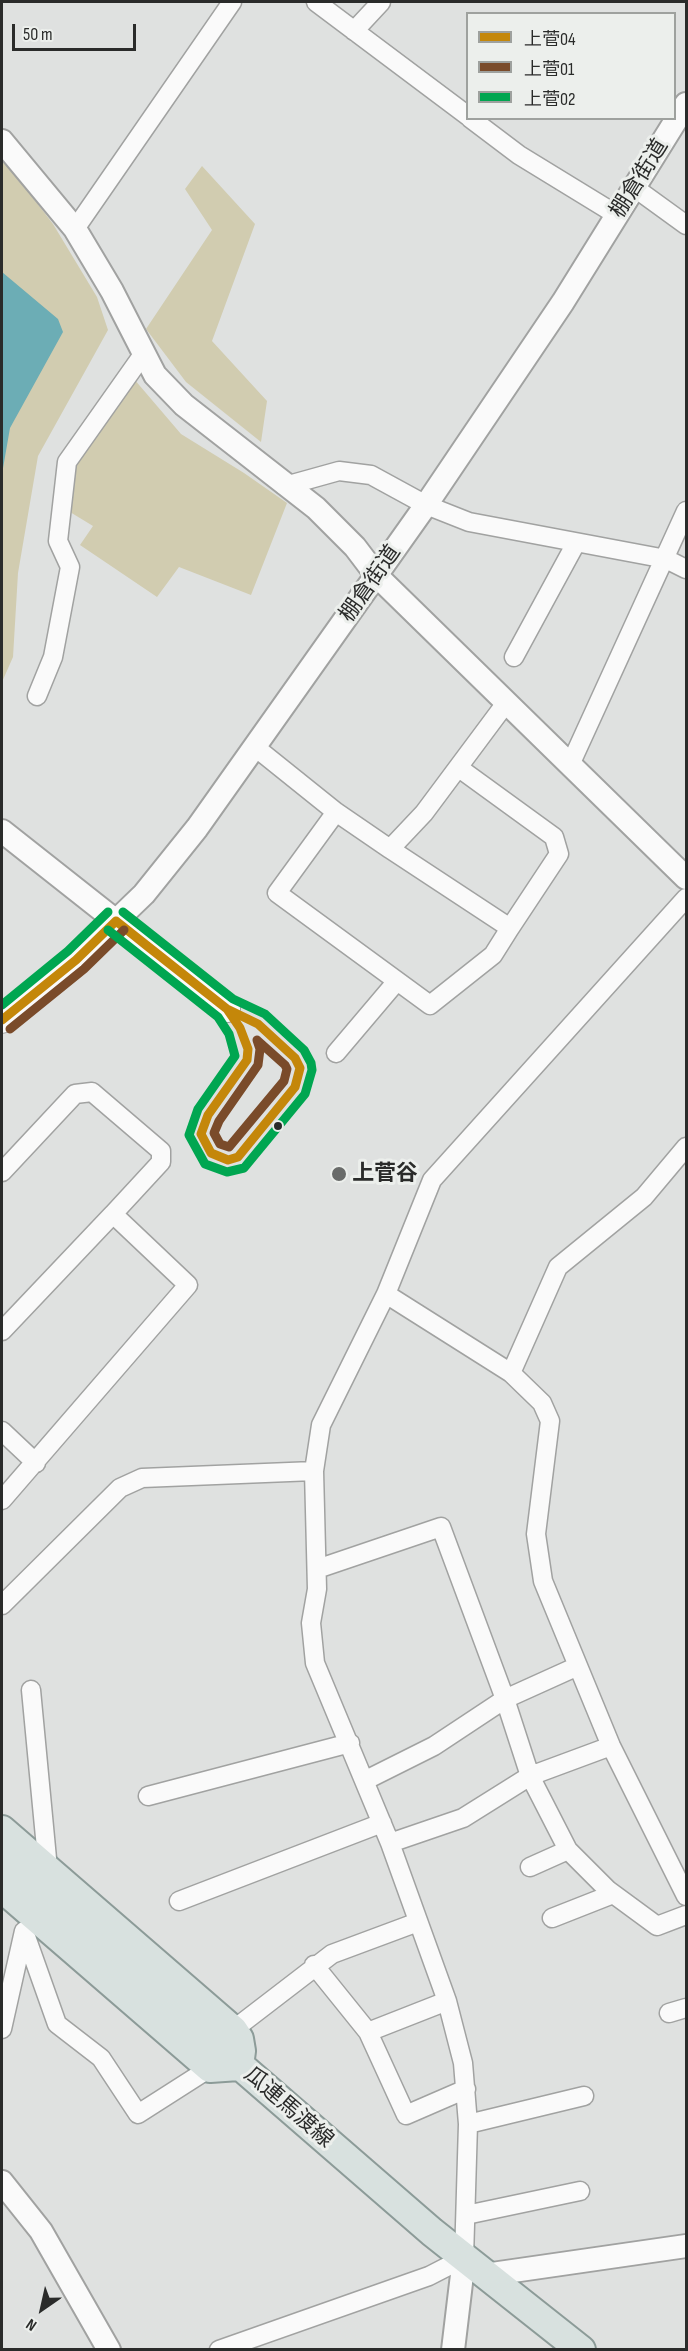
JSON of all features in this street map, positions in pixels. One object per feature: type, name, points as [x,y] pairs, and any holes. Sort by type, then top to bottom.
[{"type":"main road","points":[[116,921],[227,1009]]},
{"type":"main road","name":"棚倉街道","points":[[2,1020],[58,975],[116,921]]},
{"type":"main road","points":[[2,1830],[232,2030],[239,2039],[241,2051],[239,2066],[210,2068],[24,1919],[2,1888]]},
{"type":"main road","name":"瓜連馬渡線","points":[[2,1859],[239,2066],[474,2266],[581,2349]]},
{"type":"street","points":[[75,229],[232,2]]},
{"type":"street","points":[[316,2],[466,116]]},
{"type":"street","points":[[354,31],[381,2]]},
{"type":"street","name":"棚倉街道","points":[[116,921],[168,866],[377,576],[563,302],[687,104]]},
{"type":"street","points":[[472,120],[519,155],[617,215]]},
{"type":"street","points":[[2,141],[75,229],[112,291],[155,375],[184,405],[316,508],[355,547],[377,576],[506,703],[684,869]]},
{"type":"street","points":[[635,188],[687,225]]},
{"type":"street","points":[[38,696],[53,657],[70,567],[58,541],[67,462],[144,353]]},
{"type":"street","points":[[285,486],[339,471],[371,475],[426,505],[469,522],[666,559],[687,569]]},
{"type":"street","points":[[570,765],[687,511]]},
{"type":"street","points":[[513,657],[576,543]]},
{"type":"street","points":[[390,849],[424,813],[506,703]]},
{"type":"street","points":[[255,747],[336,812],[510,928]]},
{"type":"street","points":[[336,812],[277,893],[430,1005],[494,955],[559,854],[554,837],[459,768]]},
{"type":"street","points":[[2,831],[116,921]]},
{"type":"street","points":[[453,2349],[474,2266],[466,2215],[468,2124],[464,2063],[447,2001],[390,1843],[366,1780],[315,1663],[311,1623],[317,1569],[314,1471],[321,1425],[386,1294],[432,1180],[687,898]]},
{"type":"street","points":[[336,1053],[397,981]]},
{"type":"street","points":[[2,1172],[75,1094],[92,1092],[161,1151],[160,1162],[2,1331]]},
{"type":"street","points":[[511,1373],[558,1267],[644,1197],[687,1147]]},
{"type":"street","points":[[2,1500],[188,1285],[113,1214]]},
{"type":"street","points":[[386,1294],[511,1373],[542,1403],[550,1421],[536,1534],[543,1581],[611,1746],[687,1896]]},
{"type":"street","points":[[2,1431],[36,1463]]},
{"type":"street","points":[[2,1605],[120,1488],[142,1478],[314,1471]]},
{"type":"street","points":[[317,1569],[441,1527],[505,1699],[530,1776],[568,1850],[613,1894],[657,1926],[687,1915]]},
{"type":"street","points":[[366,1780],[434,1746],[505,1699],[578,1666]]},
{"type":"street","points":[[31,1690],[48,1869]]},
{"type":"street","points":[[148,1797],[350,1743]]},
{"type":"street","points":[[390,1843],[463,1818],[530,1776],[611,1746]]},
{"type":"street","points":[[179,1901],[382,1823]]},
{"type":"street","points":[[530,1867],[568,1850]]},
{"type":"street","points":[[552,1918],[613,1894]]},
{"type":"street","points":[[2,2029],[24,1919]]},
{"type":"street","points":[[24,1919],[57,2024],[101,2058],[138,2114],[210,2068]]},
{"type":"street","points":[[232,2030],[314,1965],[332,1954],[418,1922]]},
{"type":"street","points":[[314,1965],[368,2032],[406,2115],[465,2089]]},
{"type":"street","points":[[368,2032],[447,2001]]},
{"type":"street","points":[[468,2124],[584,2096]]},
{"type":"street","points":[[2,2182],[41,2231],[109,2349]]},
{"type":"street","points":[[466,2215],[580,2191]]},
{"type":"street","points":[[219,2349],[429,2276],[474,2266],[687,2246]]},
{"type":"shaded area","points":[[2,157],[53,224],[97,297],[108,330],[38,456],[18,573],[13,657],[2,682]]},
{"type":"shaded area","points":[[202,166],[255,224],[212,341],[267,401],[261,442],[186,382],[146,329],[212,230],[185,189]]},
{"type":"shaded area","points":[[134,379],[181,434],[287,503],[251,595],[179,567],[157,597],[80,545],[93,526],[70,512],[69,472]]},
{"type":"water","points":[[2,272],[58,319],[63,332],[10,428],[2,474]]},
{"type":"transit line","name":"上菅02","points":[[2,1005],[68,951],[108,912]]},
{"type":"transit line","name":"上菅02","points":[[108,930],[218,1017],[229,1034],[235,1056],[198,1109],[189,1135],[205,1164],[227,1172],[244,1168],[305,1094],[312,1070],[311,1063],[304,1050],[265,1014],[233,999],[123,912]]},
{"type":"transit line","name":"上菅04","points":[[116,921],[227,1009],[147,946],[116,921]]},
{"type":"transit line","name":"上菅04","points":[[2,1020],[76,960],[116,921]]},
{"type":"transit line","name":"上菅01","points":[[10,1029],[84,969],[124,930]]},
{"type":"transit line","name":"上菅04","points":[[227,1009],[258,1024],[295,1058],[300,1068],[295,1087],[238,1157],[228,1160],[211,1153],[201,1134],[208,1115],[247,1060],[248,1049],[240,1028],[227,1009]]},
{"type":"transit line","name":"上菅01","points":[[257,1040],[285,1065],[287,1069],[284,1081],[229,1147],[220,1144],[214,1133],[219,1121],[258,1065],[260,1049],[257,1040]]},
{"type":"place","name":"上菅谷","points":[[339,1174]]}]
